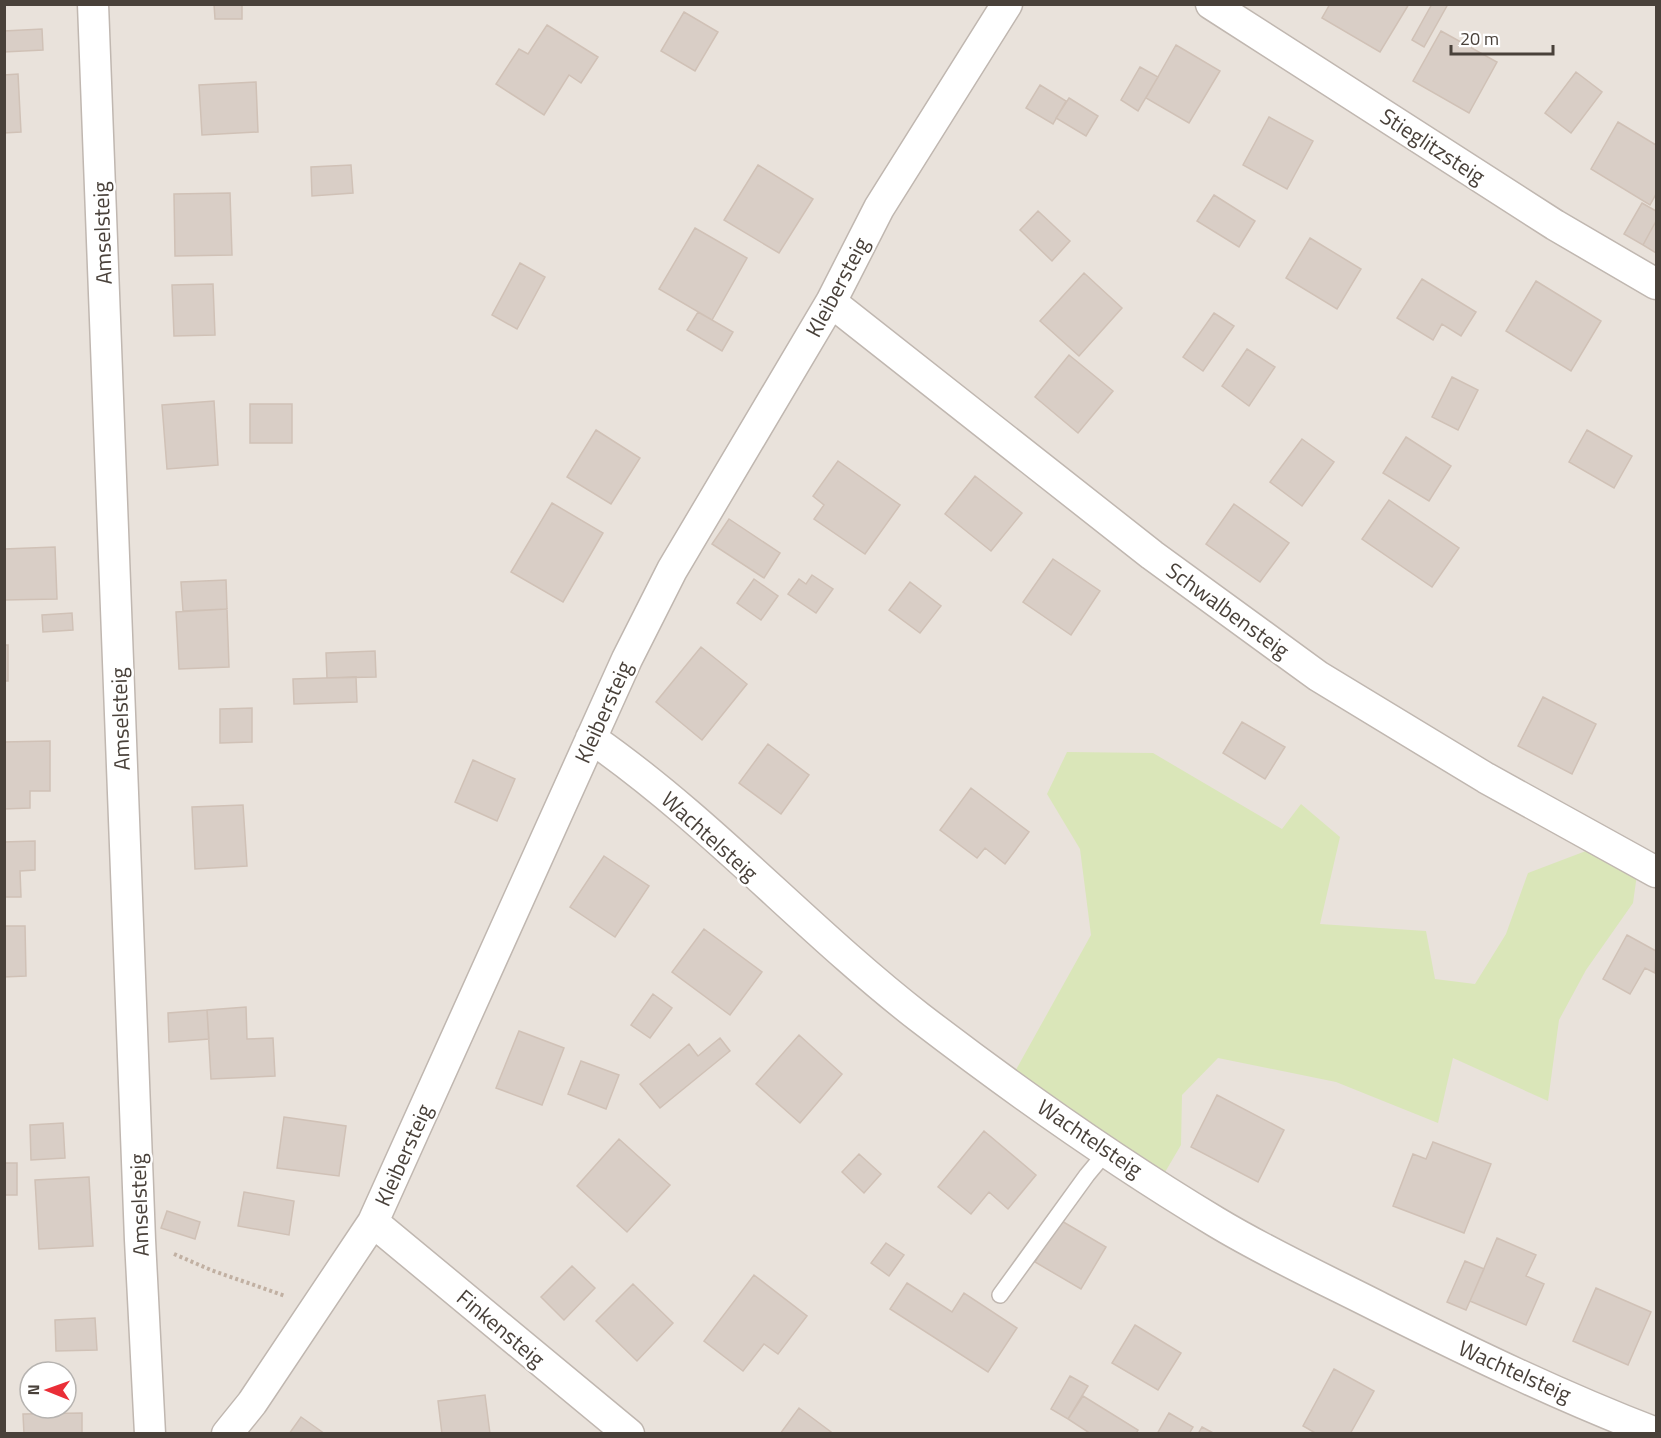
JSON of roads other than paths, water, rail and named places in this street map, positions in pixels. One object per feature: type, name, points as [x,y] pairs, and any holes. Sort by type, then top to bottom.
[{"type":"street","name":"Amselsteig","points":[[93,4],[140,1240],[150,1434]]},
{"type":"street","name":"Kleibersteig","points":[[228,1434],[252,1403],[373,1222],[627,659],[672,570],[831,302],[879,208],[1007,4]]},
{"type":"street","name":"Stieglitzsteig","points":[[1211,4],[1556,225],[1656,284]]},
{"type":"street","name":"Schwalbensteig","points":[[831,302],[1152,555],[1318,676],[1486,778],[1656,872]]},
{"type":"street","name":"Wachtelsteig","points":[[591,738],[635,769],[865,973],[1068,1126],[1217,1222],[1308,1272],[1483,1358],[1656,1433]]},
{"type":"street","name":"Finkensteig","points":[[373,1222],[629,1434]]},
{"type":"lane","points":[[1000,1295],[1016,1270],[1107,1151]]}]
